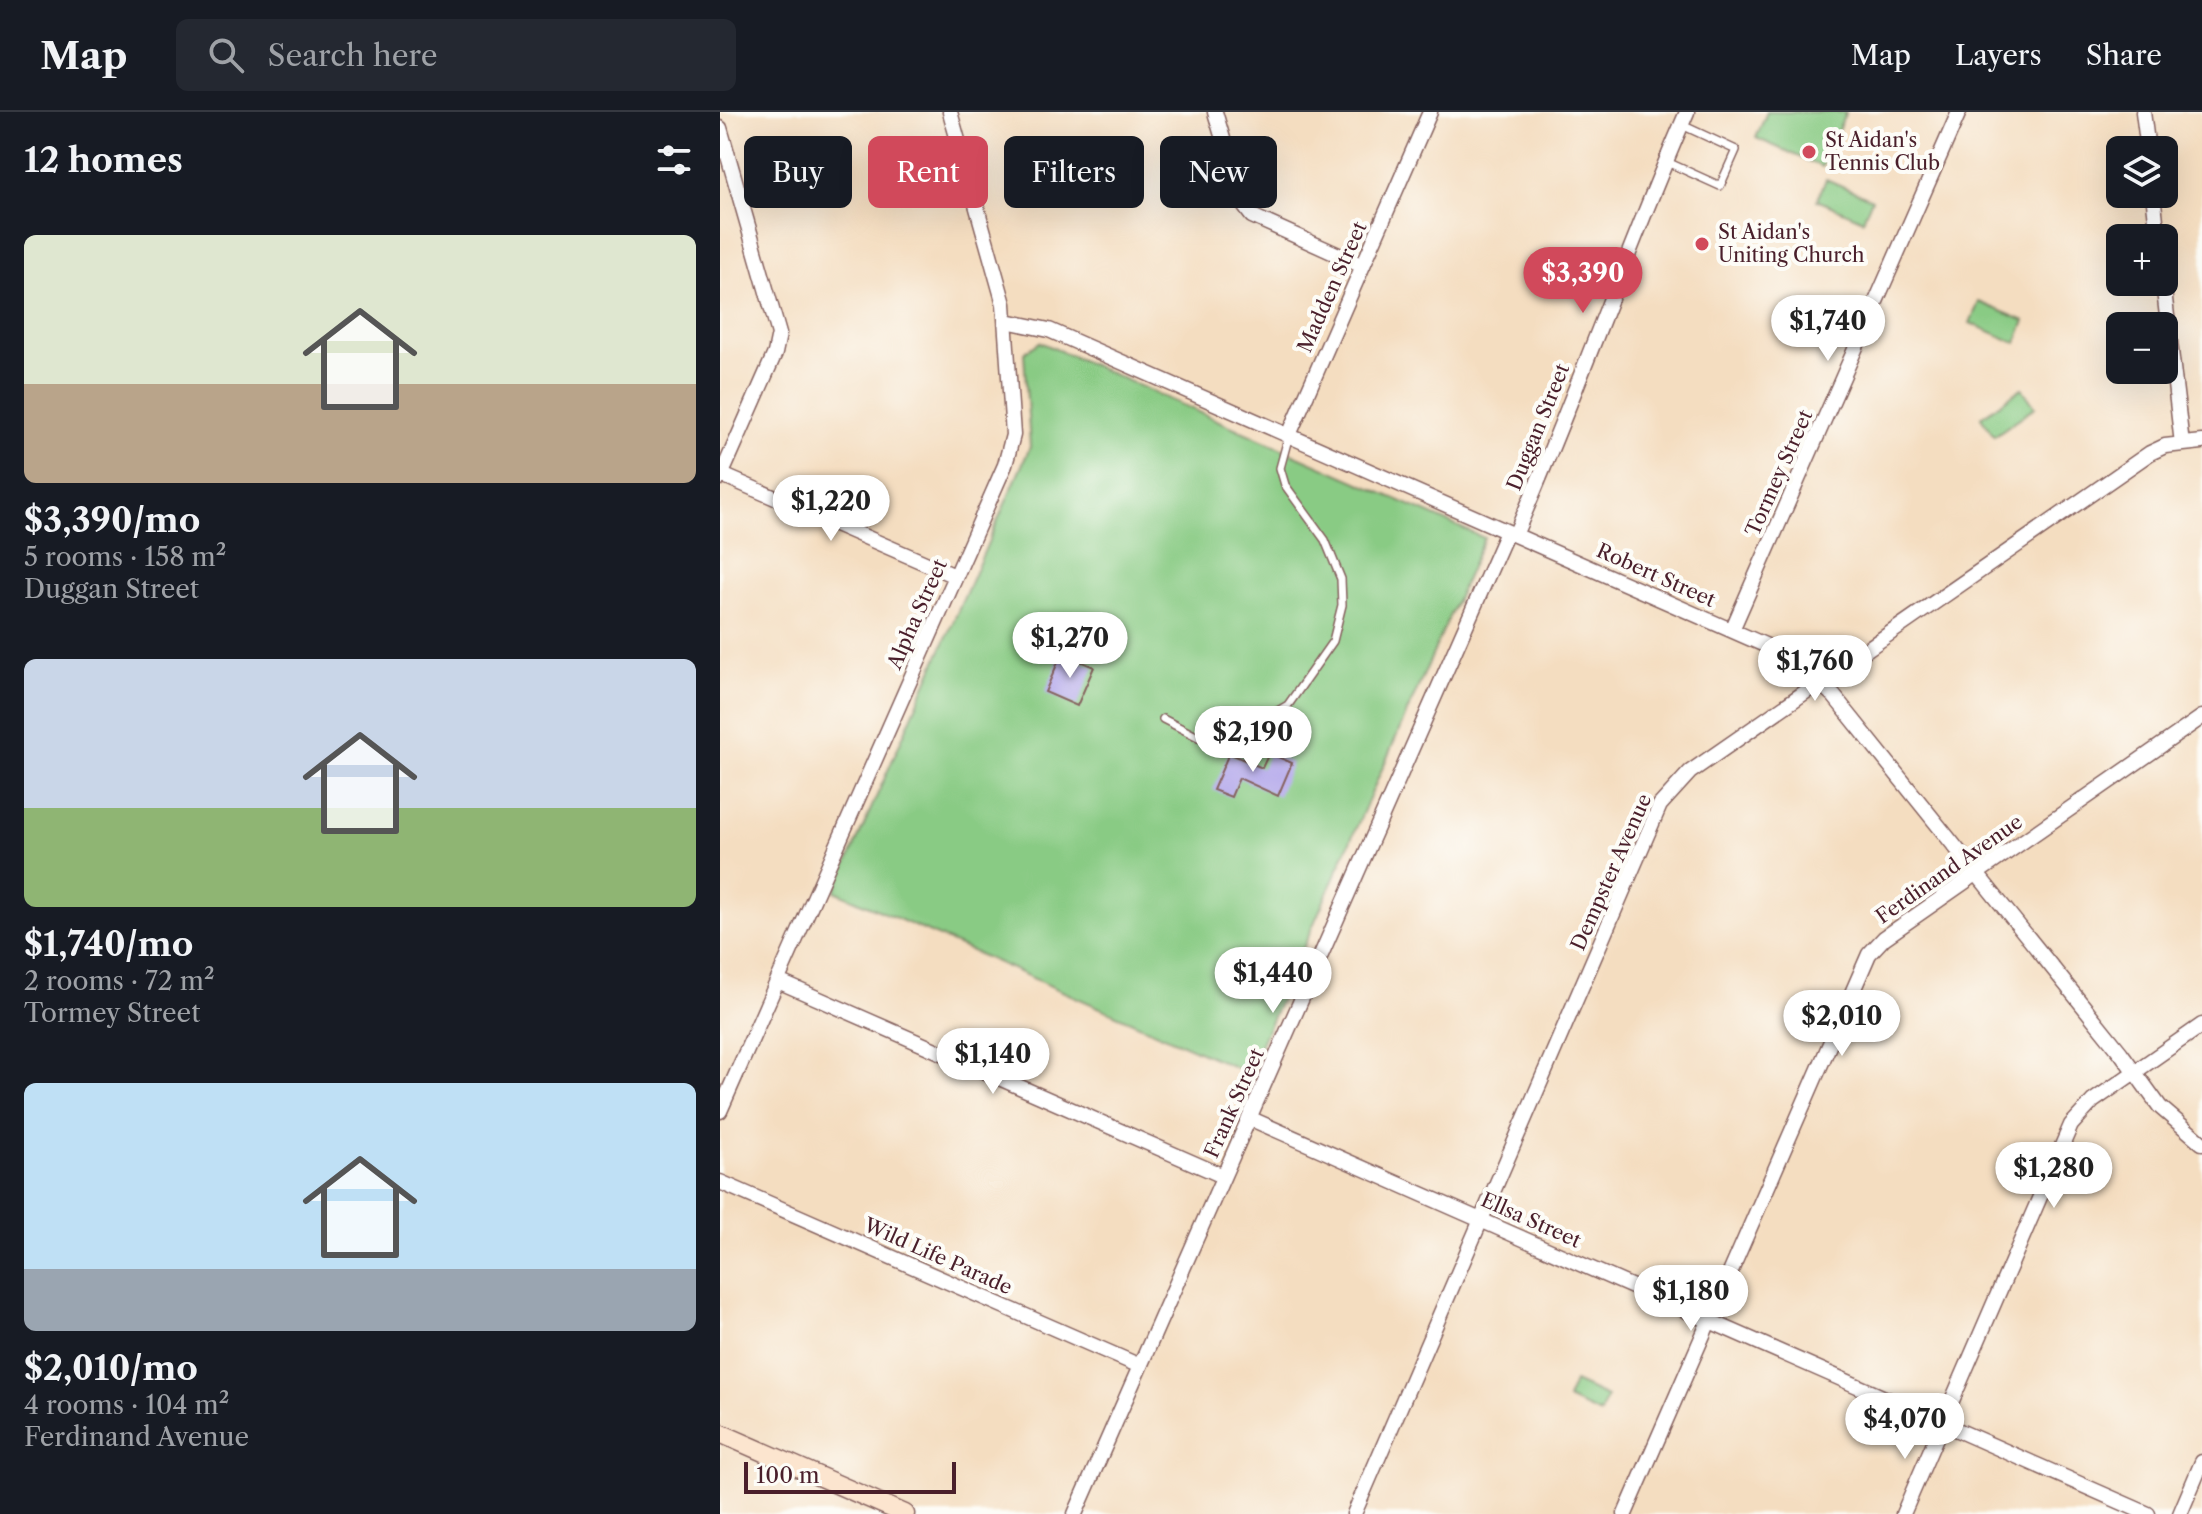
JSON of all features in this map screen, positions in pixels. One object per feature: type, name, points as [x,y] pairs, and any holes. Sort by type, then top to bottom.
[{"type":"main road","points":[[720,1433],[905,1514]]},
{"type":"street","name":"Alpha Street","points":[[720,1111],[1013,441],[1002,293],[950,112]]},
{"type":"street","points":[[1215,112],[1242,203],[1252,216],[1363,266]]},
{"type":"street","name":"Madden Street","points":[[1289,435],[1430,112]]},
{"type":"street","name":"Tormey Street","points":[[1732,630],[1959,112]]},
{"type":"street","points":[[2143,112],[2146,136]]},
{"type":"street","name":"Duggan Street","points":[[1511,533],[1559,434],[1622,264],[1684,119]]},
{"type":"street","points":[[720,128],[779,334],[775,353],[721,475],[955,576]]},
{"type":"street","points":[[2165,296],[2182,444]]},
{"type":"street","name":"Robert Street","points":[[1006,321],[1049,330],[1792,657],[1821,681],[2160,1107],[2202,1143]]},
{"type":"street","name":"Dempster Avenue","points":[[1354,1514],[1664,798],[1682,778],[2150,453],[2202,442]]},
{"type":"street","name":"Frank Street","points":[[1075,1514],[1511,533]]},
{"type":"street","name":"Ferdinand Avenue","points":[[1625,1514],[1862,965],[1884,938],[2202,717]]},
{"type":"street","points":[[778,981],[1223,1176]]},
{"type":"street","points":[[1903,1514],[2071,1125],[2093,1101],[2202,1025]]},
{"type":"street","name":"Ellsa Street","points":[[1249,1118],[2148,1514]]},
{"type":"street","name":"Wild Life Parade","points":[[720,1182],[1140,1366]]},
{"type":"street","points":[[2180,1514],[2202,1462]]},
{"type":"lane","points":[[1666,162],[1720,186],[1736,150],[1684,119]]},
{"type":"lane","points":[[1163,719],[1202,739],[1220,738],[1259,722],[1288,705],[1333,641],[1342,605],[1341,579],[1325,540],[1285,485],[1280,468],[1289,435]]},
{"type":"green space","name":"St Aidan's Tennis Club","points":[[1767,112],[1846,112],[1822,167],[1756,138]]},
{"type":"green space","points":[[1826,179],[1872,199],[1863,220],[1817,200]]},
{"type":"green space","points":[[1979,302],[2025,321],[2016,343],[1970,323]]},
{"type":"green space","points":[[1040,342],[1484,538],[1248,1073],[835,891],[1030,447],[1024,353]]},
{"type":"green space","points":[[2022,388],[2035,407],[1994,436],[1981,417]]},
{"type":"green space","points":[[1574,1382],[1607,1397],[1600,1414],[1567,1399]]},
{"type":"building","points":[[1062,653],[1094,667],[1077,706],[1045,692]]},
{"type":"building","points":[[1229,753],[1262,768],[1269,753],[1292,763],[1278,796],[1239,778],[1231,797],[1213,790]]},
{"type":"place","name":"St Aidan's Tennis Club","points":[[1809,152]]},
{"type":"place","name":"St Aidan's Uniting Church","points":[[1702,244]]}]
